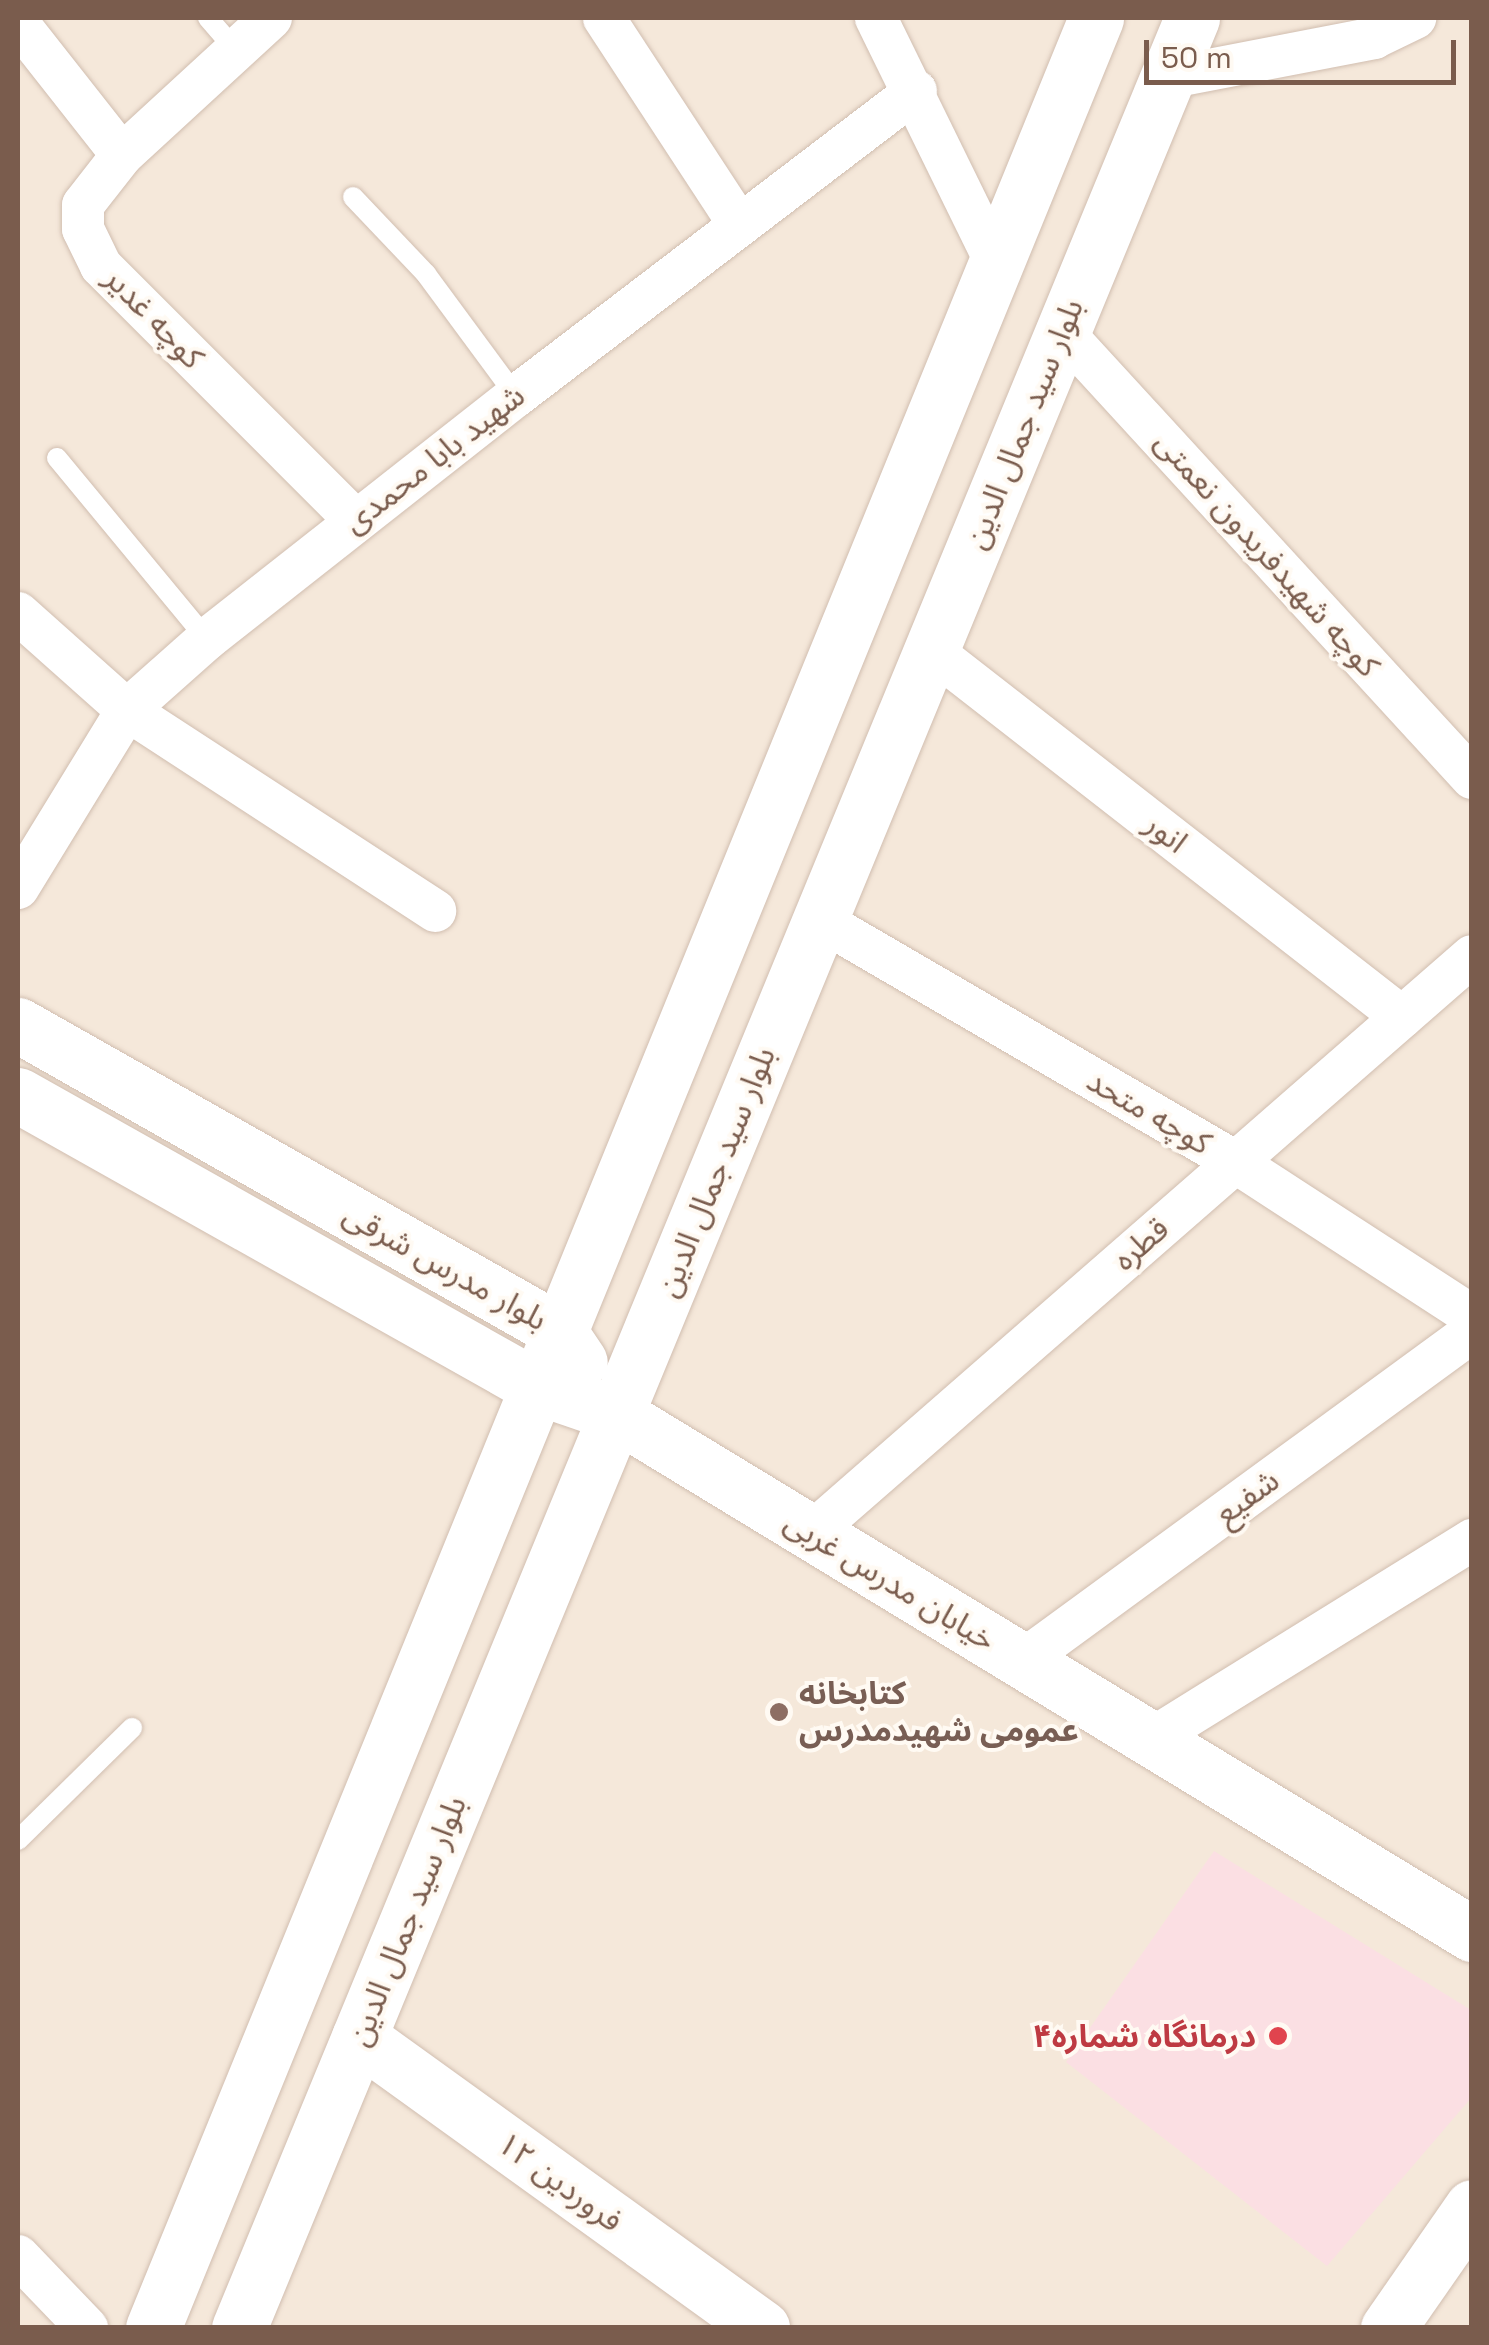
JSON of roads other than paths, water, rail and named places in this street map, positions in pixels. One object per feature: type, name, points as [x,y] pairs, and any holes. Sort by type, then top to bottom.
[{"type":"main road","points":[[152,2328],[1096,18]]},
{"type":"main road","name":"بلوار سید جمال الدین","points":[[240,2328],[1192,18]]},
{"type":"main road","name":"بلوار مدرس شرقی","points":[[18,1026],[560,1331],[616,1414]]},
{"type":"main road","name":"بلوار مدرس شرقی","points":[[18,1095],[536,1387],[616,1414]]},
{"type":"main road","name":"خیابان مدرس غربی","points":[[616,1414],[1472,1934]]},
{"type":"main road","name":"۱۲ فروردین","points":[[359,2037],[762,2328]]},
{"type":"main road","points":[[1388,2328],[1472,2207]]},
{"type":"street","name":"کوچه غدیر","points":[[271,18],[221,33],[84,205],[83,229],[101,266],[355,520]]},
{"type":"street","points":[[604,18],[739,224]]},
{"type":"street","points":[[876,18],[916,92],[996,263]]},
{"type":"street","points":[[1167,78],[1374,38],[1415,18]]},
{"type":"street","points":[[18,23],[122,154]]},
{"type":"street","name":"شهید بابا محمدی","points":[[18,888],[127,710],[207,639],[355,520],[916,92]]},
{"type":"street","name":"کوچه شهیدفریدون نعمتی","points":[[1062,331],[1472,778]]},
{"type":"street","points":[[18,612],[127,710],[435,912]]},
{"type":"street","name":"انور","points":[[931,650],[1402,1017]]},
{"type":"street","name":"کوچه متحد","points":[[820,920],[1234,1162],[1472,1316]]},
{"type":"street","name":"قطره","points":[[811,1533],[1472,956]]},
{"type":"street","name":"شفیع","points":[[1022,1661],[1472,1332]]},
{"type":"street","points":[[1151,1739],[1472,1540]]},
{"type":"street","points":[[18,2256],[87,2328]]},
{"type":"lane","points":[[353,196],[426,274],[516,396]]},
{"type":"lane","points":[[57,458],[207,639]]},
{"type":"lane","points":[[18,1840],[132,1728]]},
{"type":"place","name":"کتابخانه عمومی شهیدمدرس","points":[[779,1712]]},
{"type":"place","name":"درمانگاه شماره۴","points":[[1278,2036]]}]
